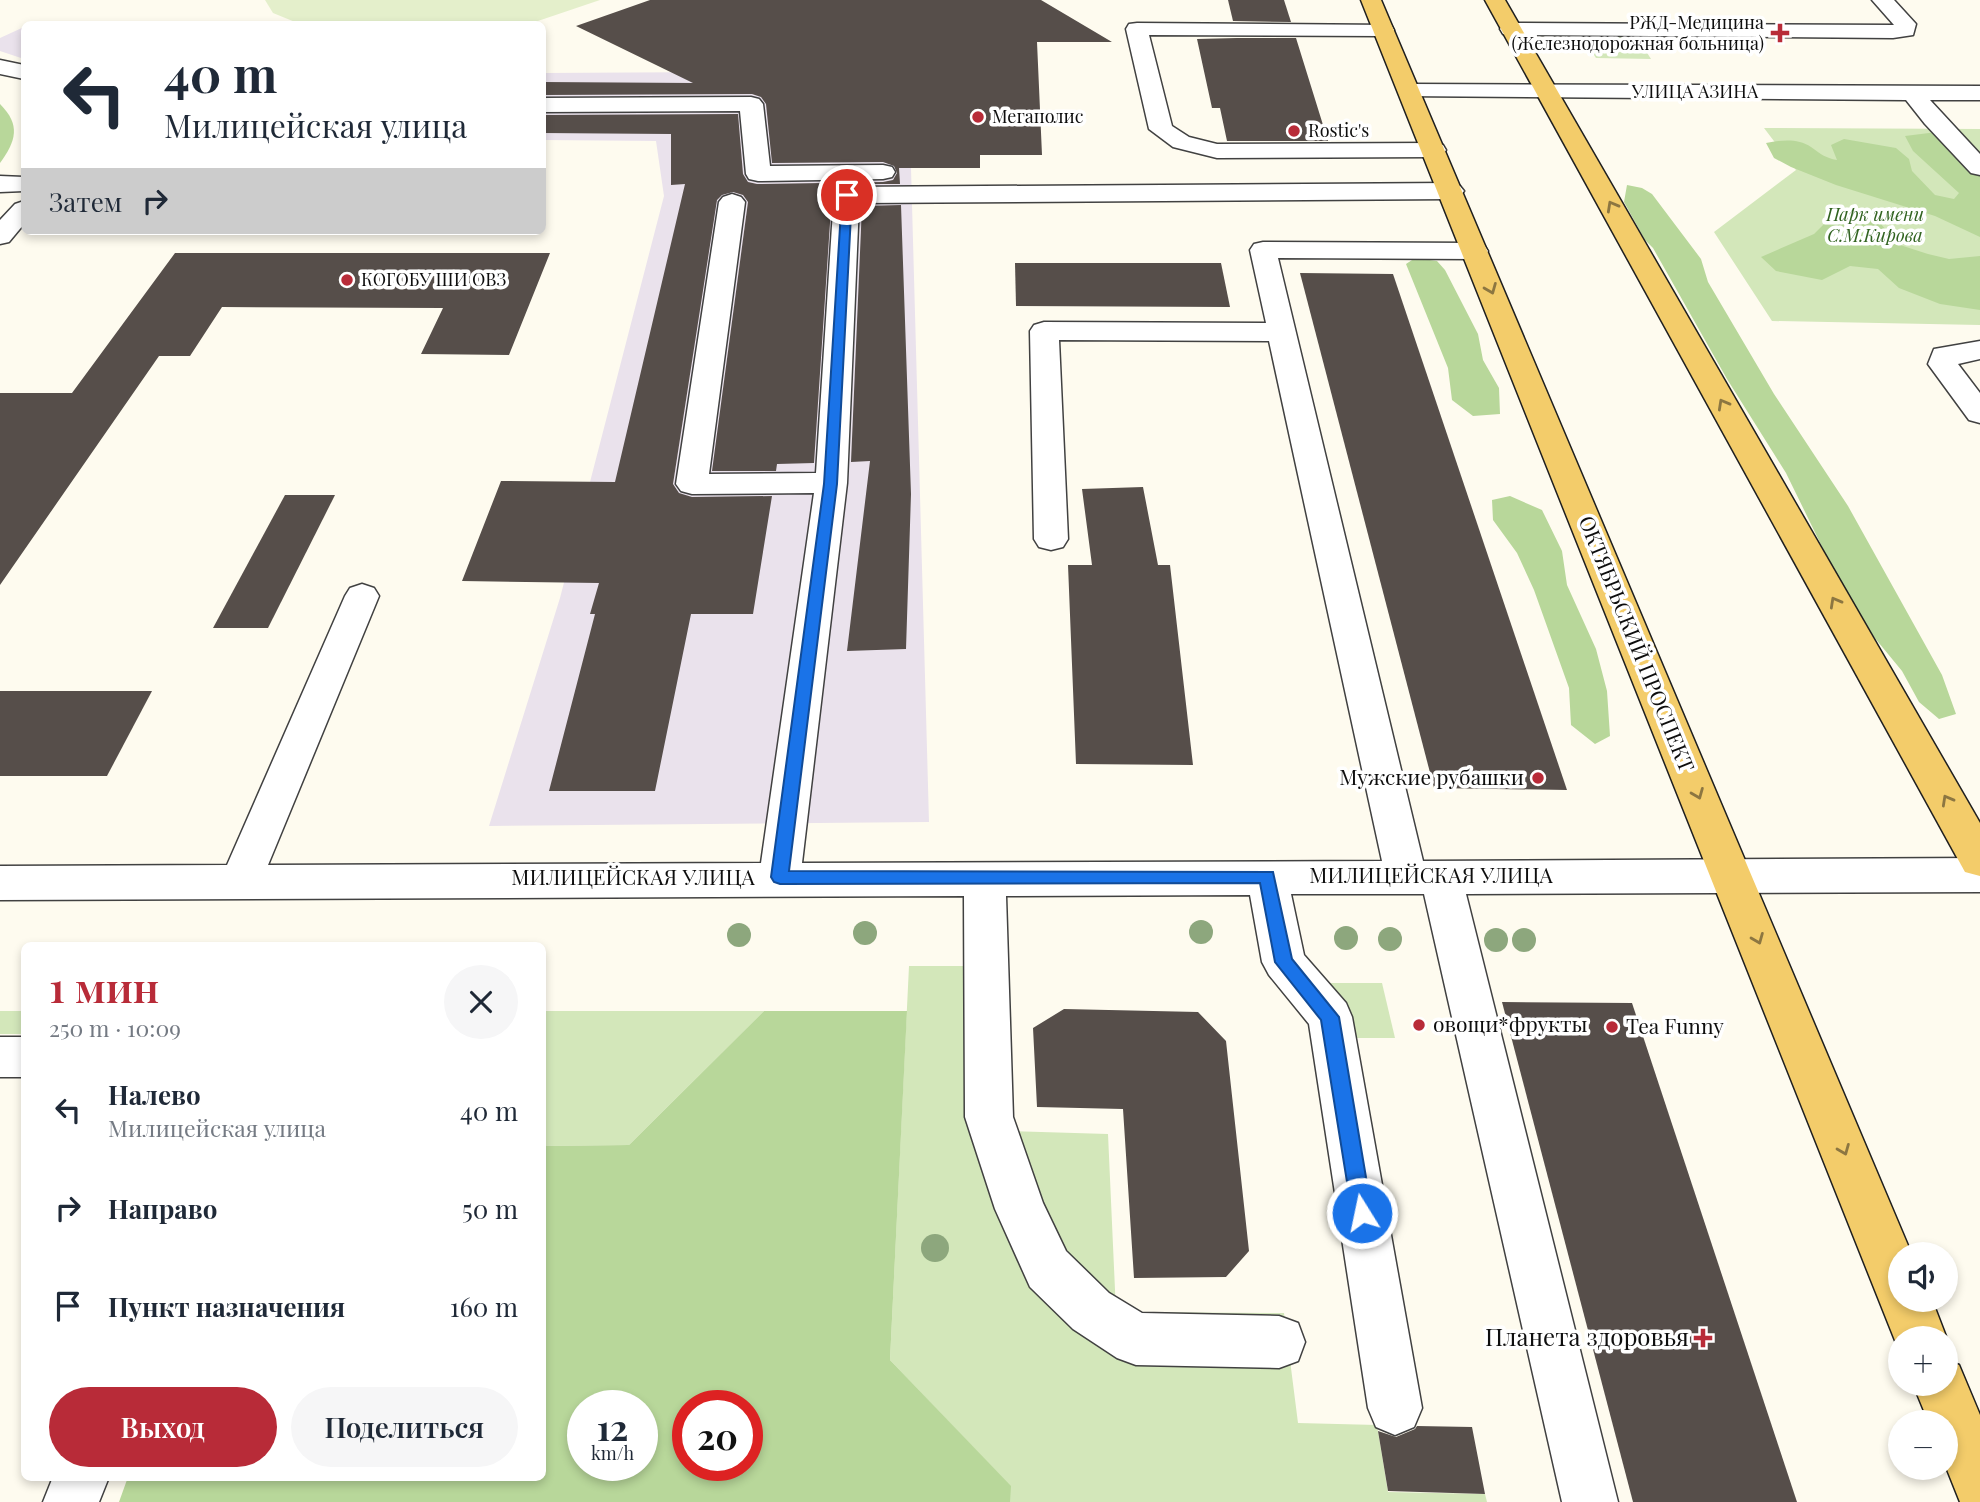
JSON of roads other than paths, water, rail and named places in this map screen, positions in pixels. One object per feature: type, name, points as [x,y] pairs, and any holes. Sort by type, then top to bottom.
[{"type":"main road","name":"ОКТЯБРЬСКИЙ ПРОСПЕКТ","points":[[1371,0],[1888,1259]]},
{"type":"main road","points":[[1495,0],[1980,860]]},
{"type":"main road","points":[[1945,1396],[1980,1482]]},
{"type":"street","points":[[1511,29],[1905,30],[1905,24],[1882,0]]},
{"type":"street","points":[[1671,10],[1686,30]]},
{"type":"street","points":[[1383,30],[1195,20],[1137,29],[1161,129],[1181,142],[1217,151],[1434,150]]},
{"type":"street","points":[[0,67],[21,71]]},
{"type":"street","name":"УЛИЦА АЗИНА","points":[[1410,91],[1980,93]]},
{"type":"street","points":[[1913,93],[1933,119],[1980,168]]},
{"type":"street","points":[[546,105],[751,104],[758,174],[892,172],[952,193]]},
{"type":"street","points":[[0,184],[21,184]]},
{"type":"street","points":[[780,877],[831,484],[847,195],[1451,191]]},
{"type":"street","points":[[732,202],[692,484],[831,484]]},
{"type":"street","points":[[0,236],[21,212]]},
{"type":"street","points":[[1475,251],[1262,250],[1423,876],[1590,1502]]},
{"type":"street","points":[[1051,539],[1044,331],[1282,332]]},
{"type":"street","points":[[1980,350],[1944,355],[1942,364],[1980,414]]},
{"type":"street","points":[[241,881],[362,596]]},
{"type":"street","name":"МИЛИЦЕЙСКАЯ УЛИЦА","points":[[0,883],[780,877],[1980,874]]},
{"type":"street","points":[[985,877],[989,1117],[1020,1209],[1048,1269],[1091,1311],[1136,1339],[1279,1342]]},
{"type":"street","points":[[1267,877],[1284,962],[1330,1017],[1395,1408]]},
{"type":"street","points":[[0,1057],[21,1057]]},
{"type":"street","points":[[71,1502],[79,1481]]},
{"type":"place","name":"РЖД-Медицина (Железнодорожная больница)","points":[[1780,33]]},
{"type":"place","name":"Мегаполис","points":[[978,117]]},
{"type":"place","name":"Rostiс's","points":[[1294,131]]},
{"type":"place","name":"КОГОБУ ШИ ОВЗ","points":[[347,280]]},
{"type":"place","name":"Мужские рубашки","points":[[1538,778]]},
{"type":"place","name":"овощи*фрукты","points":[[1419,1025]]},
{"type":"place","name":"Tea Funny","points":[[1612,1027]]},
{"type":"place","name":"Планета здоровья","points":[[1703,1338]]},
{"type":"park label","name":"Парк имени С.М.Кирова","points":[[1875,225]]}]
